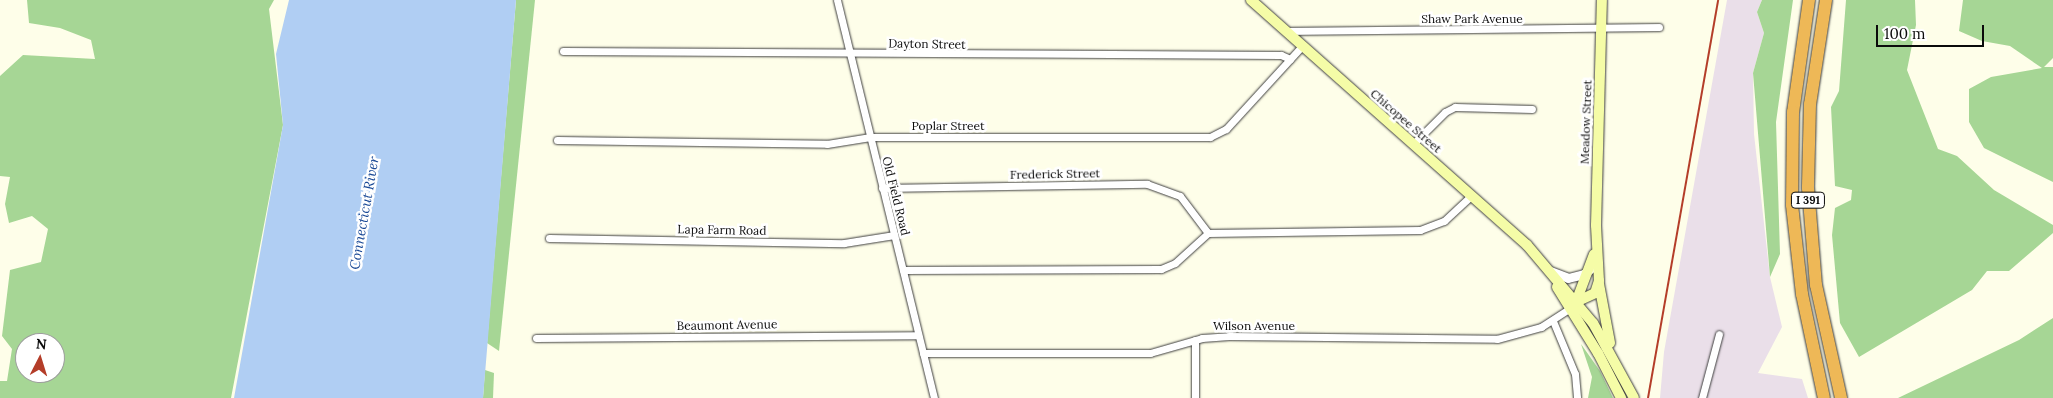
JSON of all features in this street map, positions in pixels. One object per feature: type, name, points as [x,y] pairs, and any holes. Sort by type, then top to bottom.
[{"type":"highway","name":"I 391","points":[[1809,0],[1793,112],[1792,205],[1802,294],[1824,398]]},
{"type":"highway","name":"I 391","points":[[1826,0],[1810,104],[1808,204],[1822,316],[1841,398]]},
{"type":"main road","name":"Chicopee Street","points":[[1251,0],[1472,195],[1542,263],[1616,361],[1634,398]]},
{"type":"main road","name":"Meadow Street","points":[[1602,0],[1596,245],[1603,317],[1616,361]]},
{"type":"main road","name":"Meadow Street","points":[[1573,306],[1590,268],[1596,245]]},
{"type":"main road","points":[[1573,306],[1595,293],[1599,281]]},
{"type":"main road","name":"Chicopee Street","points":[[1573,306],[1621,398]]},
{"type":"street","name":"Old Field Road","points":[[837,0],[934,398]]},
{"type":"street","name":"Shaw Park Avenue","points":[[1286,31],[1659,27]]},
{"type":"street","name":"Poplar Street","points":[[557,140],[827,144],[870,137],[1213,136],[1229,126],[1302,46]]},
{"type":"street","name":"Dayton Street","points":[[563,51],[1281,55],[1290,59]]},
{"type":"street","points":[[1414,144],[1443,113],[1455,107],[1532,109]]},
{"type":"street","name":"Frederick Street","points":[[882,188],[1147,184],[1180,196],[1208,233]]},
{"type":"street","points":[[903,270],[1157,269],[1175,263],[1208,233],[1420,230],[1444,221],[1472,195]]},
{"type":"street","name":"Lapa Farm Road","points":[[549,238],[844,243],[894,235]]},
{"type":"street","points":[[1542,263],[1565,278],[1578,277],[1590,268]]},
{"type":"street","name":"Wilson Avenue","points":[[923,353],[1150,352],[1195,340],[1229,336],[1498,339],[1518,335],[1553,321],[1573,306]]},
{"type":"street","points":[[1553,321],[1575,374],[1577,398]]},
{"type":"street","name":"Beaumont Avenue","points":[[536,338],[918,334]]},
{"type":"street","points":[[1702,398],[1719,334]]},
{"type":"street","points":[[1195,340],[1195,398]]},
{"type":"shaded area","points":[[1727,0],[1762,0],[1757,12],[1764,33],[1753,73],[1754,134],[1770,277],[1782,327],[1758,373],[1802,379],[1808,398],[1660,398],[1664,352]]},
{"type":"green space","points":[[27,0],[274,0],[269,9],[283,125],[231,398],[0,398],[0,381],[7,381],[12,349],[2,336],[10,270],[41,262],[48,229],[32,216],[9,223],[5,204],[10,177],[0,176],[0,76],[23,55],[95,59],[91,40],[60,28],[29,23]]},
{"type":"green space","points":[[516,0],[535,0],[499,351],[487,343]]},
{"type":"green space","points":[[1762,0],[1793,0],[1776,122],[1780,254],[1770,277],[1753,73],[1764,33],[1757,12]]},
{"type":"green space","points":[[1846,0],[1915,0],[1916,25],[1907,70],[1938,149],[1957,156],[1994,190],[2053,225],[2053,233],[2009,271],[1987,271],[1972,290],[1859,357],[1840,323],[1832,235],[1835,208],[1851,200],[1852,190],[1835,186],[1831,107],[1839,91]]},
{"type":"green space","points":[[1963,0],[2053,0],[2053,58],[2044,67],[2053,67],[2053,182],[1984,148],[1969,122],[1969,89],[1991,77],[2042,68],[2010,46],[1982,41],[1959,31]]},
{"type":"green space","points":[[2053,318],[2053,398],[1898,398],[2019,340]]},
{"type":"green space","points":[[1581,344],[1600,371],[1613,398],[1588,398],[1592,377]]},
{"type":"green space","points":[[485,370],[494,373],[493,398],[483,398]]},
{"type":"water","name":"Connecticut River","points":[[289,0],[516,0],[483,398],[234,398],[283,125],[276,54]]},
{"type":"railway","points":[[1648,398],[1718,0]]}]
